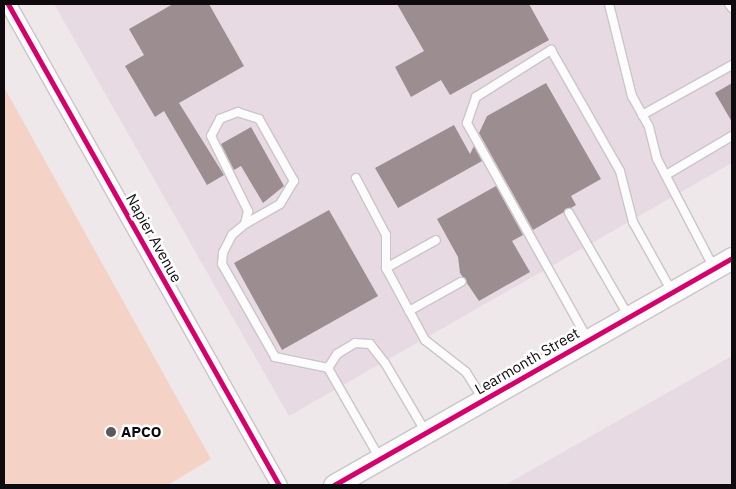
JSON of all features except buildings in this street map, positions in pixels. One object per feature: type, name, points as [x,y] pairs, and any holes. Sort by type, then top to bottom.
[{"type":"street","name":"Napier Avenue","points":[[8,4],[279,485]]},
{"type":"street","name":"Learmonth Street","points":[[334,485],[723,263]]},
{"type":"lane","points":[[609,4],[632,96],[642,115],[666,175],[723,263]]},
{"type":"lane","points":[[729,4],[732,8]]},
{"type":"lane","points":[[588,340],[467,123],[476,97],[551,50],[620,171],[633,222],[672,292]]},
{"type":"lane","points":[[642,115],[732,65]]},
{"type":"lane","points":[[245,224],[248,211],[241,193],[211,136],[220,119],[238,112],[259,119],[294,181],[280,204],[245,224],[232,235],[222,264],[275,357],[328,368],[380,459]]},
{"type":"lane","points":[[666,175],[732,136]]},
{"type":"lane","points":[[356,178],[386,235],[386,268],[409,311],[426,340],[466,372],[483,400]]},
{"type":"lane","points":[[570,212],[630,316]]},
{"type":"lane","points":[[386,268],[436,240]]},
{"type":"lane","points":[[409,311],[461,282]]},
{"type":"lane","points":[[328,368],[337,354],[355,343],[370,344],[426,433]]},
{"type":"shaded area","points":[[54,4],[732,4],[732,163],[289,416]]},
{"type":"shaded area","points":[[4,87],[211,459],[168,485],[4,485]]},
{"type":"shaded area","points":[[732,356],[732,485],[505,485]]},
{"type":"cycle path","points":[[8,4],[279,485]]},
{"type":"cycle path","points":[[334,485],[732,258]]},
{"type":"place","name":"APCO","points":[[111,432]]}]
